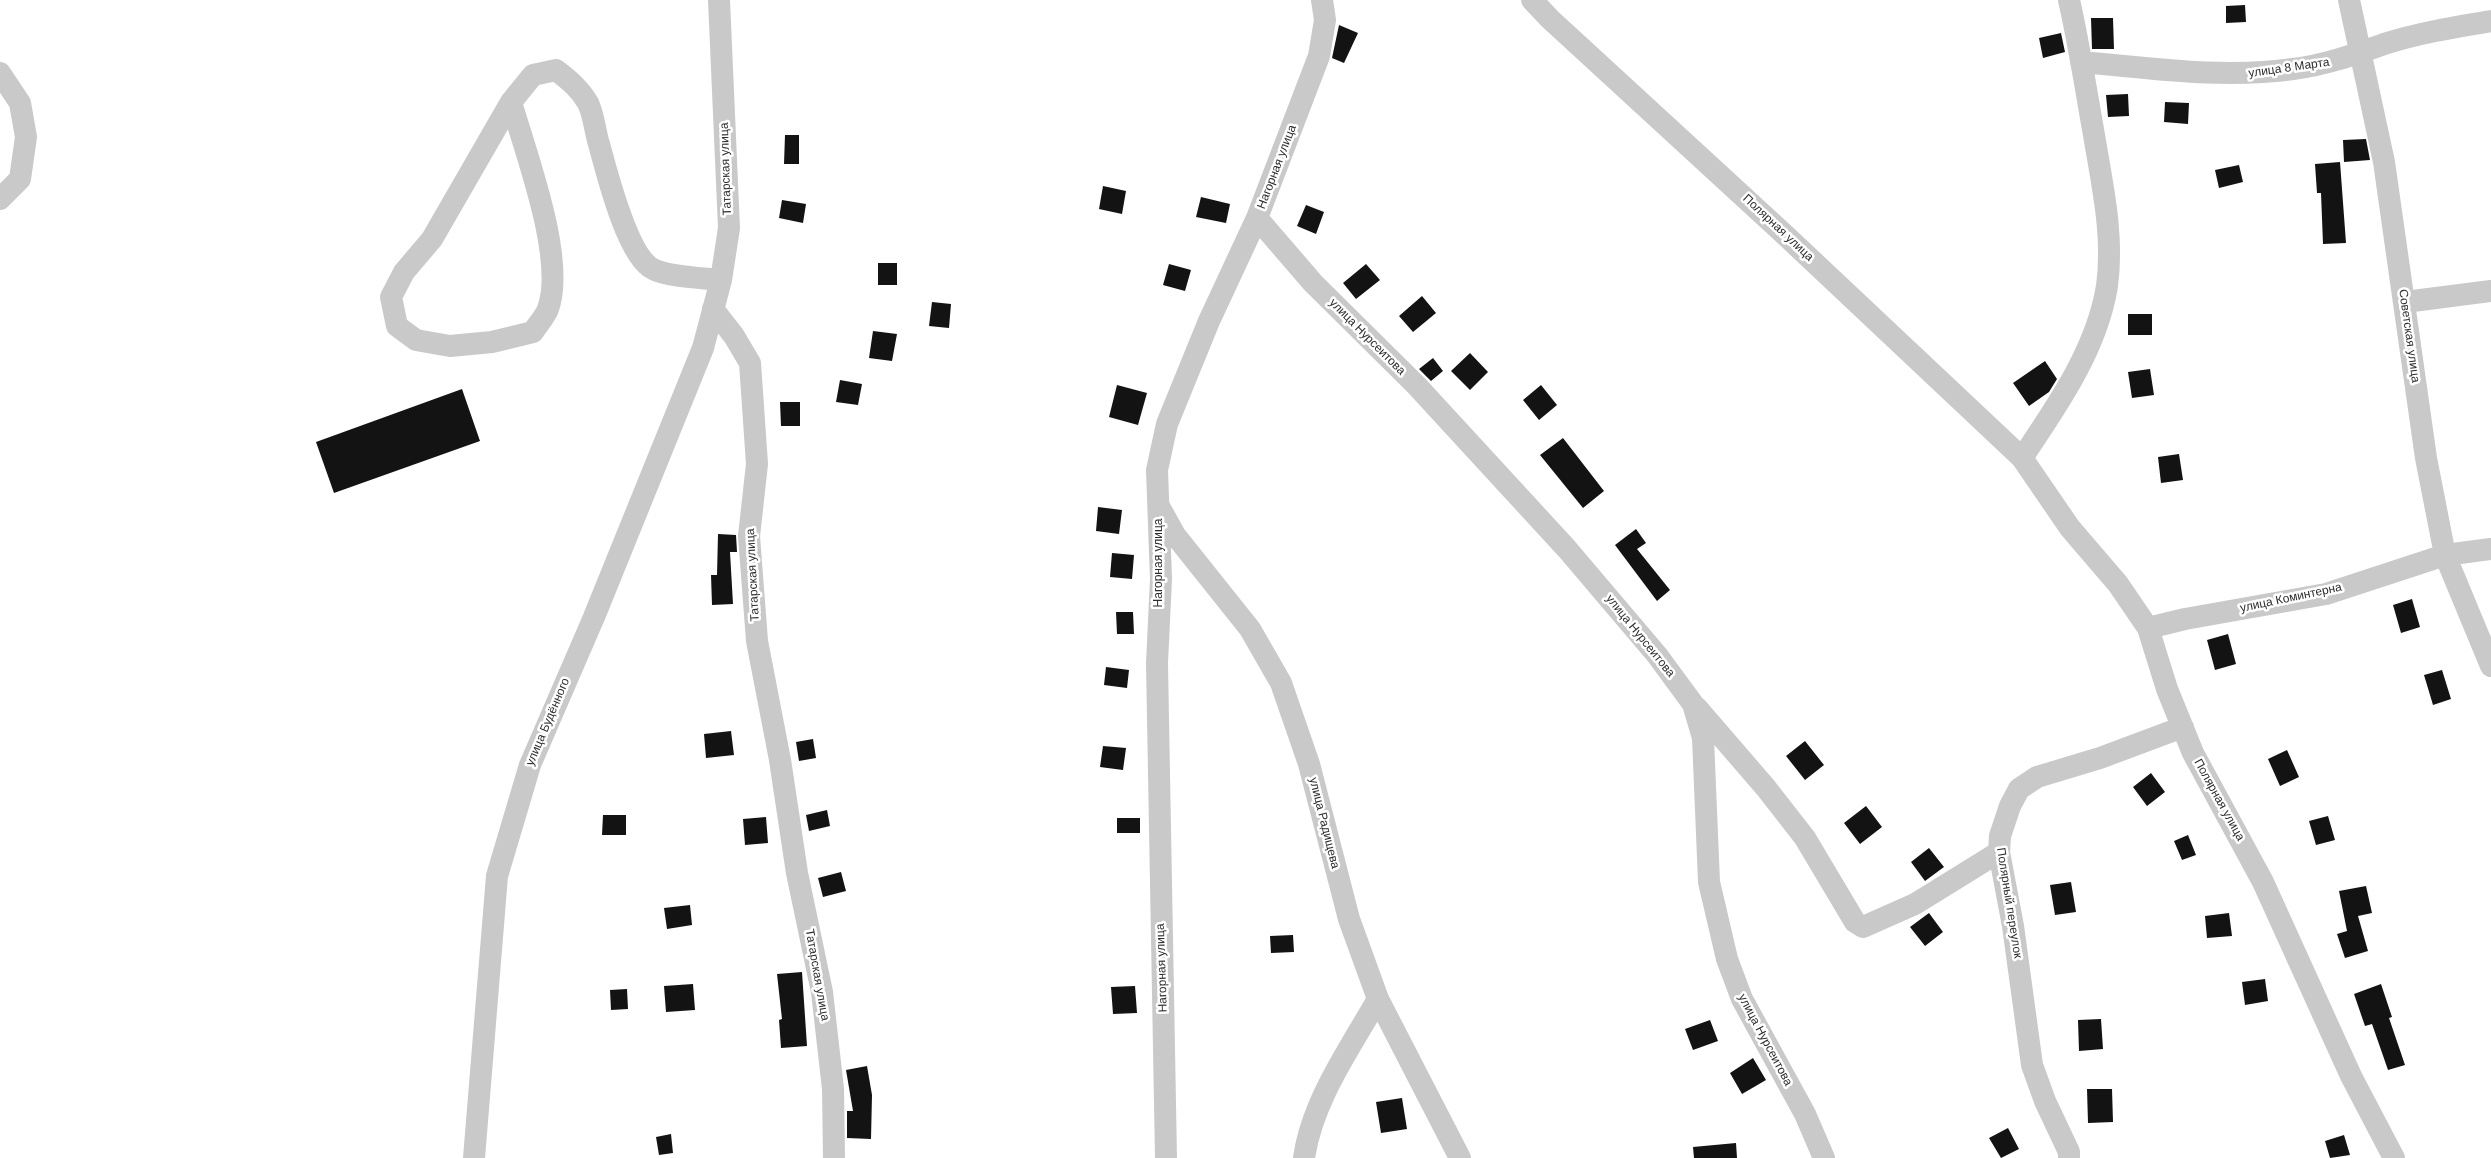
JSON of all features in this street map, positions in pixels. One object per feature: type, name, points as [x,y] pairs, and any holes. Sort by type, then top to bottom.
[{"type":"street","name":"Татарская улица","points":[[719,0],[729,228],[721,280],[714,309],[750,363],[757,464],[749,536],[757,642],[780,760],[797,873],[822,992],[833,1089],[834,1158]]},
{"type":"street","name":"Нагорная улица","points":[[1166,1158],[1157,664],[1161,579],[1157,470],[1167,424],[1209,321],[1258,218],[1318,56],[1325,20],[1322,0]]},
{"type":"street","name":"Полярная улица","points":[[1532,0],[1550,19],[1784,234],[2022,458],[2070,528],[2118,584],[2148,628],[2168,689],[2193,753],[2264,882],[2351,1076],[2394,1158]]},
{"type":"street","points":[[2022,458],[2069,384],[2093,335],[2107,286],[2110,240],[2069,0]]},
{"type":"street","name":"Советская улица","points":[[2349,0],[2384,162],[2426,458],[2445,555],[2491,666]]},
{"type":"street","name":"улица 8 Марта","points":[[2081,62],[2239,75],[2293,69],[2339,61],[2384,44],[2441,29],[2491,21]]},
{"type":"street","points":[[511,102],[539,194],[548,235],[553,274],[548,309],[532,332],[492,342],[450,346],[416,340],[397,326],[391,297],[404,272],[432,239],[511,102],[533,75],[556,70],[573,83],[589,105],[599,145],[625,229],[637,254],[653,269],[721,280]]},
{"type":"street","points":[[0,73],[20,103],[26,137],[20,179],[0,199]]},
{"type":"street","name":"улица Нурсеитова","points":[[1258,218],[1313,283],[1417,386],[1567,549],[1657,655],[1693,704],[1703,738],[1709,882],[1727,959],[1742,999],[1805,1114],[1824,1158]]},
{"type":"street","points":[[2405,302],[2491,291]]},
{"type":"street","name":"улица Будённого","points":[[474,1158],[497,876],[530,765],[670,431],[703,348],[714,309]]},
{"type":"street","name":"улица Радищева","points":[[1158,505],[1175,535],[1250,629],[1282,684],[1309,764],[1349,919],[1378,999],[1460,1158]]},
{"type":"street","name":"улица Коминтерна","points":[[2148,628],[2185,619],[2326,594],[2445,555],[2491,550]]},
{"type":"street","points":[[1693,704],[1766,788],[1799,831],[1855,922],[1863,927],[1922,900],[1999,852]]},
{"type":"street","name":"Полярный переулок","points":[[2069,1158],[2069,1152],[2045,1101],[2032,1065],[2013,926],[1999,852],[2002,829],[2010,806],[2019,789],[2037,777],[2100,758],[2183,726]]},
{"type":"street","points":[[1304,1158],[1306,1140],[1325,1094],[1378,999]]},
{"type":"building","points":[[2245,5],[2246,22],[2226,23],[2226,6]]},
{"type":"building","points":[[2091,18],[2113,18],[2114,49],[2092,49]]},
{"type":"building","points":[[1339,25],[1358,33],[1344,63],[1332,58]]},
{"type":"building","points":[[2061,33],[2065,52],[2043,58],[2039,38]]},
{"type":"building","points":[[2128,94],[2129,116],[2108,117],[2106,95]]},
{"type":"building","points":[[2165,102],[2189,103],[2188,124],[2164,122]]},
{"type":"building","points":[[785,135],[799,135],[799,164],[784,164]]},
{"type":"building","points":[[2366,139],[2370,160],[2344,162],[2343,140]]},
{"type":"building","points":[[2340,162],[2346,243],[2323,244],[2321,193],[2317,193],[2315,164]]},
{"type":"building","points":[[2239,165],[2243,182],[2219,188],[2215,170]]},
{"type":"building","points":[[1103,186],[1126,191],[1122,214],[1099,209]]},
{"type":"building","points":[[1201,197],[1230,204],[1226,223],[1196,217]]},
{"type":"building","points":[[782,200],[806,204],[803,223],[779,218]]},
{"type":"building","points":[[1306,205],[1324,212],[1316,234],[1297,226]]},
{"type":"building","points":[[878,263],[897,263],[897,285],[878,285]]},
{"type":"building","points":[[1169,264],[1191,270],[1185,291],[1163,285]]},
{"type":"building","points":[[1366,264],[1380,280],[1356,299],[1343,283]]},
{"type":"building","points":[[1422,296],[1436,313],[1413,332],[1399,316]]},
{"type":"building","points":[[932,302],[951,304],[949,328],[929,326]]},
{"type":"building","points":[[2128,314],[2152,314],[2152,335],[2128,335]]},
{"type":"building","points":[[873,331],[897,334],[892,361],[869,358]]},
{"type":"building","points":[[1470,353],[1488,372],[1470,390],[1451,371]]},
{"type":"building","points":[[1433,358],[1443,371],[1431,381],[1419,369]]},
{"type":"building","points":[[2045,361],[2057,379],[2049,392],[2029,406],[2013,383]]},
{"type":"building","points":[[2150,369],[2154,395],[2132,398],[2128,372]]},
{"type":"building","points":[[840,380],[862,384],[858,405],[836,402]]},
{"type":"building","points":[[1117,385],[1147,393],[1138,425],[1109,417]]},
{"type":"building","points":[[1541,385],[1557,405],[1539,420],[1523,400]]},
{"type":"building","points":[[462,389],[480,441],[334,493],[316,442]]},
{"type":"building","points":[[780,402],[800,402],[800,426],[781,426]]},
{"type":"building","points":[[1563,438],[1604,491],[1583,508],[1540,455]]},
{"type":"building","points":[[2179,454],[2183,480],[2161,483],[2158,457]]},
{"type":"building","points":[[1098,507],[1122,510],[1119,534],[1096,531]]},
{"type":"building","points":[[1636,529],[1646,543],[1637,549],[1670,590],[1657,601],[1615,545]]},
{"type":"building","points":[[718,534],[736,535],[737,552],[730,552],[733,604],[712,605],[711,575],[717,575]]},
{"type":"building","points":[[1112,553],[1134,555],[1132,579],[1110,577]]},
{"type":"building","points":[[2412,599],[2420,627],[2401,633],[2393,605]]},
{"type":"building","points":[[1116,612],[1133,612],[1134,634],[1117,634]]},
{"type":"building","points":[[2228,634],[2236,664],[2215,670],[2207,640]]},
{"type":"building","points":[[1106,667],[1129,670],[1127,688],[1104,685]]},
{"type":"building","points":[[2442,670],[2451,699],[2433,705],[2424,675]]},
{"type":"building","points":[[731,731],[734,755],[706,758],[704,734]]},
{"type":"building","points":[[813,739],[816,758],[799,761],[796,742]]},
{"type":"building","points":[[1805,741],[1824,765],[1805,780],[1786,756]]},
{"type":"building","points":[[1103,746],[1126,748],[1123,770],[1100,767]]},
{"type":"building","points":[[2287,750],[2299,777],[2280,786],[2268,759]]},
{"type":"building","points":[[2151,773],[2165,792],[2147,806],[2133,787]]},
{"type":"building","points":[[1866,806],[1882,827],[1860,844],[1844,823]]},
{"type":"building","points":[[827,810],[830,826],[809,831],[806,815]]},
{"type":"building","points":[[603,815],[626,815],[626,835],[602,835]]},
{"type":"building","points":[[2328,816],[2335,840],[2316,845],[2309,821]]},
{"type":"building","points":[[766,817],[768,843],[745,845],[743,819]]},
{"type":"building","points":[[1117,818],[1140,818],[1140,833],[1117,833]]},
{"type":"building","points":[[2188,835],[2196,855],[2182,860],[2174,841]]},
{"type":"building","points":[[1929,848],[1944,867],[1925,881],[1911,862]]},
{"type":"building","points":[[841,872],[846,891],[823,897],[818,878]]},
{"type":"building","points":[[2071,882],[2076,912],[2055,915],[2050,885]]},
{"type":"building","points":[[2366,886],[2372,913],[2358,916],[2368,951],[2345,958],[2337,934],[2347,931],[2339,891]]},
{"type":"building","points":[[690,905],[692,925],[667,929],[664,908]]},
{"type":"building","points":[[1929,913],[1943,932],[1925,946],[1910,927]]},
{"type":"building","points":[[2229,913],[2232,936],[2207,938],[2205,916]]},
{"type":"building","points":[[1293,935],[1294,952],[1271,953],[1270,936]]},
{"type":"building","points":[[802,972],[807,1046],[781,1048],[779,1020],[782,1019],[777,974]]},
{"type":"building","points":[[2265,979],[2268,1001],[2245,1005],[2242,982]]},
{"type":"building","points":[[693,984],[695,1010],[666,1012],[664,986]]},
{"type":"building","points":[[2381,984],[2392,1017],[2389,1018],[2405,1065],[2388,1070],[2372,1024],[2365,1026],[2354,994]]},
{"type":"building","points":[[1135,986],[1137,1013],[1113,1014],[1111,987]]},
{"type":"building","points":[[627,989],[628,1009],[611,1010],[610,990]]},
{"type":"building","points":[[2101,1019],[2103,1049],[2079,1051],[2078,1020]]},
{"type":"building","points":[[1710,1020],[1718,1041],[1693,1050],[1685,1029]]},
{"type":"building","points":[[1753,1058],[1766,1080],[1742,1094],[1730,1073]]},
{"type":"building","points":[[867,1066],[872,1095],[871,1139],[847,1138],[847,1111],[853,1111],[846,1070]]},
{"type":"building","points":[[2087,1089],[2112,1089],[2113,1122],[2088,1123]]},
{"type":"building","points":[[1402,1098],[1407,1129],[1381,1133],[1376,1102]]},
{"type":"building","points":[[2008,1128],[2019,1149],[2001,1158],[1989,1138]]},
{"type":"building","points":[[671,1134],[673,1153],[659,1155],[656,1137]]},
{"type":"building","points":[[2344,1135],[2350,1155],[2330,1158],[2325,1141]]},
{"type":"building","points":[[1736,1143],[1737,1158],[1694,1158],[1693,1147]]}]
